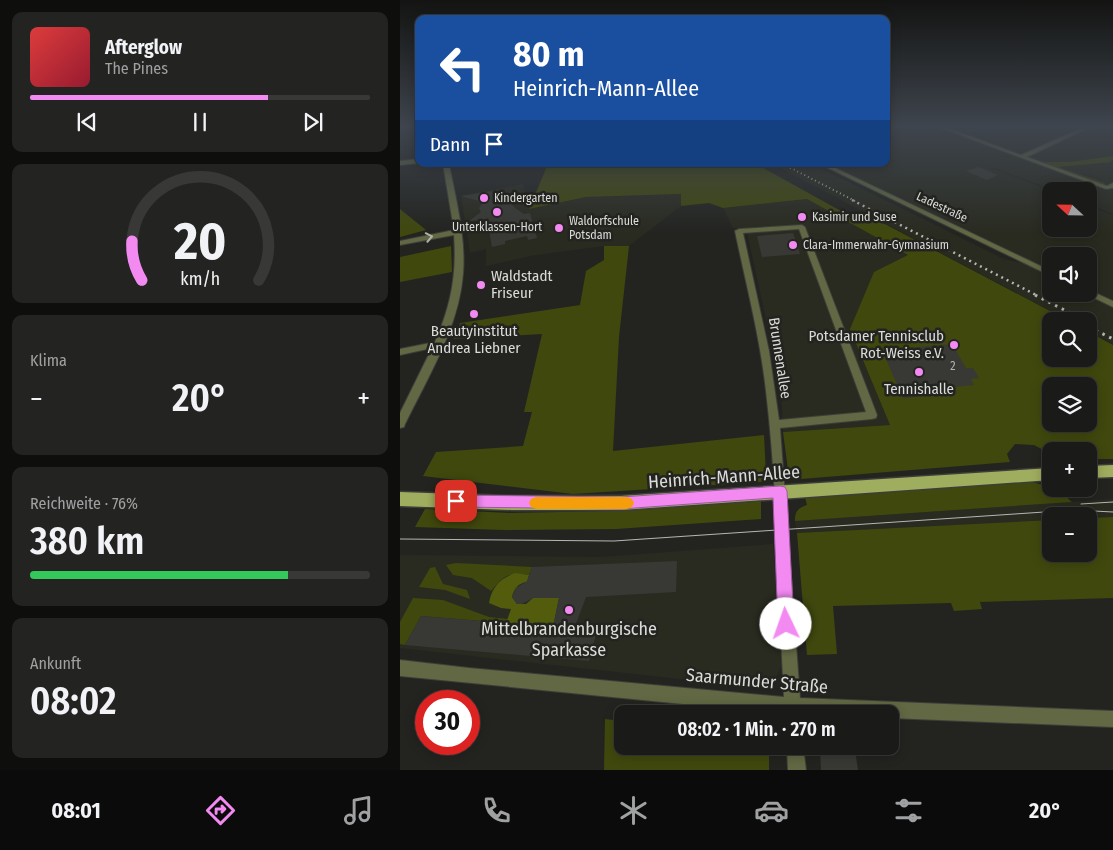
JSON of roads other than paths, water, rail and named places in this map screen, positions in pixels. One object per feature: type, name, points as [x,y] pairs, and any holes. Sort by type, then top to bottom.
[{"type":"main road","points":[[1097,472],[1113,471]]},
{"type":"main road","name":"Heinrich-Mann-Allee","points":[[400,499],[512,503],[621,503],[1042,475]]},
{"type":"street","points":[[400,164],[413,162]]},
{"type":"street","points":[[1037,162],[1108,188],[1113,185]]},
{"type":"street","points":[[400,424],[448,320],[459,276],[457,232],[446,167]]},
{"type":"street","name":"Ladestraße","points":[[829,167],[1042,270]]},
{"type":"street","name":"Brunnenallee","points":[[774,425],[872,415],[802,227],[740,231],[764,347],[774,425],[780,491],[785,613],[793,705]]},
{"type":"street","points":[[400,243],[457,232]]},
{"type":"street","points":[[1097,296],[1113,304]]},
{"type":"street","points":[[400,352],[438,344]]},
{"type":"street","name":"Saarmunder Straße","points":[[400,668],[746,705]]},
{"type":"street","name":"Saarmunder Straße","points":[[899,713],[1113,718]]},
{"type":"street","points":[[796,755],[797,770]]},
{"type":"tram line","points":[[1081,504],[1113,502]]},
{"type":"tram line","points":[[400,539],[614,541],[1074,510],[1113,512]]},
{"type":"railway","points":[[789,167],[855,201]]},
{"type":"railway","points":[[852,200],[1038,296]]},
{"type":"railway","points":[[1035,295],[1068,312]]},
{"type":"railway","points":[[1097,331],[1113,339]]},
{"type":"place","name":"Kindergarten","points":[[484,198]]},
{"type":"place","name":"Unterklassen-Hort","points":[[497,212]]},
{"type":"place","name":"Kasimir und Suse","points":[[802,217]]},
{"type":"place","name":"Waldorfschule Potsdam","points":[[559,228]]},
{"type":"place","name":"Clara-Immerwahr-Gymnasium","points":[[793,245]]},
{"type":"place","name":"Waldstadt Friseur","points":[[481,285]]},
{"type":"place","name":"Beautyinstitut Andrea Liebner","points":[[474,314]]},
{"type":"place","name":"Potsdamer Tennisclub Rot-Weiss e.V.","points":[[954,345]]},
{"type":"place","name":"Tennishalle","points":[[919,372]]},
{"type":"place","name":"Mittelbrandenburgische Sparkasse","points":[[569,610]]}]
